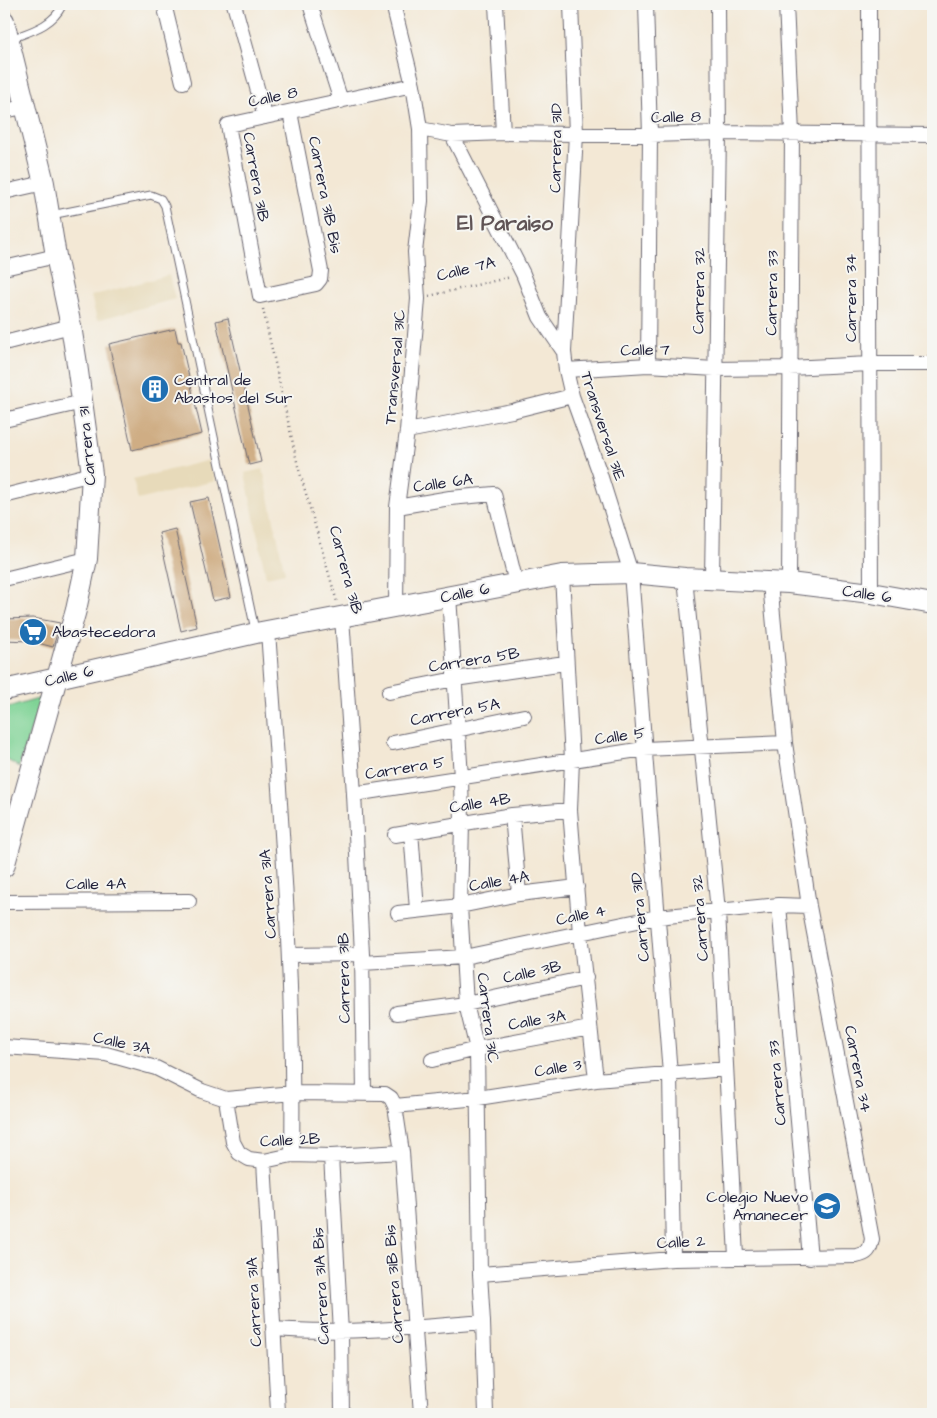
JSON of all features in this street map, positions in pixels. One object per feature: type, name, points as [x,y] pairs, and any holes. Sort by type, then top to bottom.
[{"type":"street","points":[[164,4],[183,82]]},
{"type":"street","points":[[234,4],[265,117]]},
{"type":"street","points":[[310,4],[341,100]]},
{"type":"street","points":[[393,4],[413,85],[420,129]]},
{"type":"street","points":[[496,4],[503,132]]},
{"type":"street","name":"Carrera 31D","points":[[564,352],[576,134],[571,4]]},
{"type":"street","points":[[646,4],[650,135],[648,365]]},
{"type":"street","name":"Carrera 32","points":[[712,578],[719,133],[718,4]]},
{"type":"street","name":"Carrera 33","points":[[786,4],[792,133],[789,368],[779,583],[785,743],[809,906]]},
{"type":"street","name":"Carrera 34","points":[[869,4],[870,593]]},
{"type":"street","name":"Carrera 31","points":[[4,867],[8,834],[76,610],[87,559],[92,474],[71,326],[48,216],[44,183],[5,34]]},
{"type":"street","name":"Calle 8","points":[[228,125],[413,85]]},
{"type":"street","points":[[4,112],[24,107]]},
{"type":"street","name":"Carrera 31B Bis","points":[[260,296],[316,284],[320,279],[322,271],[290,112]]},
{"type":"street","name":"Carrera 31B","points":[[228,125],[260,296]]},
{"type":"street","name":"Calle 8","points":[[420,129],[452,135],[503,132],[650,135],[869,133],[933,135]]},
{"type":"street","name":"Transversal 31C","points":[[396,607],[397,507],[407,431],[418,299],[416,252],[421,201],[420,129]]},
{"type":"street","name":"Transversal 31E","points":[[452,135],[523,274],[540,317],[564,352],[572,396],[631,573]]},
{"type":"street","points":[[4,192],[44,183]]},
{"type":"street","points":[[4,268],[56,256]]},
{"type":"street","points":[[4,343],[71,326]]},
{"type":"street","name":"Calle 7","points":[[566,370],[648,365],[715,369],[933,364]]},
{"type":"street","points":[[407,431],[512,411],[572,396]]},
{"type":"street","points":[[4,420],[83,402]]},
{"type":"street","points":[[4,496],[92,474]]},
{"type":"street","name":"Calle 6A","points":[[397,507],[450,498],[494,494],[516,583]]},
{"type":"street","points":[[4,579],[87,559]]},
{"type":"street","name":"Carrera 31D","points":[[631,573],[670,1074],[673,1260]]},
{"type":"street","name":"Calle 6","points":[[4,690],[262,632],[562,574],[631,573],[779,583],[870,593],[933,604]]},
{"type":"street","points":[[562,574],[565,663],[572,760],[570,810],[580,933],[596,1080]]},
{"type":"street","name":"Carrera 32","points":[[685,578],[718,911],[736,1257]]},
{"type":"street","name":"Carrera 31C","points":[[450,596],[461,776],[460,906],[466,1004],[477,1049],[480,1274],[486,1414]]},
{"type":"street","name":"Carrera 31B","points":[[342,618],[354,794],[362,959],[364,1094]]},
{"type":"street","name":"Carrera 31A","points":[[262,632],[290,955],[293,1093],[292,1155]]},
{"type":"street","name":"Carrera 5B","points":[[389,692],[565,663]]},
{"type":"street","name":"Carrera 5A","points":[[392,742],[524,716]]},
{"type":"street","name":"Calle 5","points":[[461,776],[644,749],[785,743]]},
{"type":"street","name":"Carrera 5","points":[[354,794],[461,776]]},
{"type":"street","name":"Calle 4B","points":[[395,834],[512,815],[570,810]]},
{"type":"street","points":[[512,815],[519,894]]},
{"type":"street","points":[[411,832],[417,910]]},
{"type":"street","name":"Calle 4A","points":[[398,913],[460,906],[519,894],[577,886]]},
{"type":"street","name":"Calle 4A","points":[[4,902],[189,901]]},
{"type":"street","name":"Carrera 33","points":[[779,905],[810,1258]]},
{"type":"street","name":"Calle 4","points":[[290,955],[362,959],[464,957],[657,917],[779,905],[809,906]]},
{"type":"street","name":"Carrera 34","points":[[809,906],[872,1239]]},
{"type":"street","name":"Calle 3B","points":[[397,1013],[466,1004],[586,978]]},
{"type":"street","name":"Calle 3A","points":[[432,1060],[477,1049],[590,1028]]},
{"type":"street","name":"Calle 3A","points":[[4,1047],[106,1054],[156,1068],[202,1091],[226,1099]]},
{"type":"street","name":"Calle 3","points":[[395,1106],[478,1098],[596,1080],[726,1069]]},
{"type":"street","points":[[226,1099],[293,1093],[385,1094],[391,1098],[395,1106]]},
{"type":"street","name":"Calle 2B","points":[[226,1099],[233,1142],[239,1153],[249,1159],[264,1161],[292,1155],[331,1156],[402,1152]]},
{"type":"street","name":"Carrera 31B Bis","points":[[395,1106],[402,1152],[421,1414]]},
{"type":"street","name":"Carrera 31A Bis","points":[[331,1156],[341,1332],[342,1414]]},
{"type":"street","name":"Carrera 31A","points":[[264,1161],[278,1412]]},
{"type":"street","name":"Calle 2","points":[[480,1274],[673,1260],[736,1257],[810,1258],[866,1254],[870,1249],[872,1239]]},
{"type":"street","points":[[272,1329],[341,1332],[483,1322]]},
{"type":"lane","points":[[5,34],[47,24],[57,15],[62,6]]},
{"type":"lane","points":[[48,216],[151,195],[160,199],[165,206],[262,632]]},
{"type":"path","name":"Calle 7A","points":[[418,299],[523,274]]},
{"type":"path","name":"Carrera 31B","points":[[260,296],[298,466],[342,618]]},
{"type":"shaded area","points":[[169,275],[175,299],[97,320],[91,296]]},
{"type":"shaded area","points":[[210,460],[215,481],[138,500],[133,479]]},
{"type":"shaded area","points":[[263,469],[285,573],[266,577],[245,473]]},
{"type":"green space","points":[[41,698],[19,767],[4,758],[4,709]]},
{"type":"building","points":[[228,318],[261,462],[249,465],[216,321]]},
{"type":"building","name":"Central de Abastos del Sur","points":[[175,329],[178,342],[181,342],[202,434],[132,450],[109,344]]},
{"type":"building","points":[[209,498],[231,597],[213,601],[190,502]]},
{"type":"building","points":[[175,529],[197,627],[181,631],[159,533]]},
{"type":"building","name":"Abastecedora","points":[[33,618],[60,623],[53,647],[30,641],[4,640],[4,619]]},
{"type":"place","name":"Central de Abastos del Sur","points":[[155,389]]},
{"type":"place","name":"Abastecedora","points":[[33,632]]},
{"type":"place","name":"Colegio Nuevo Amanecer","points":[[827,1206]]},
{"type":"district","name":"El Paraiso","points":[[505,223]]}]
